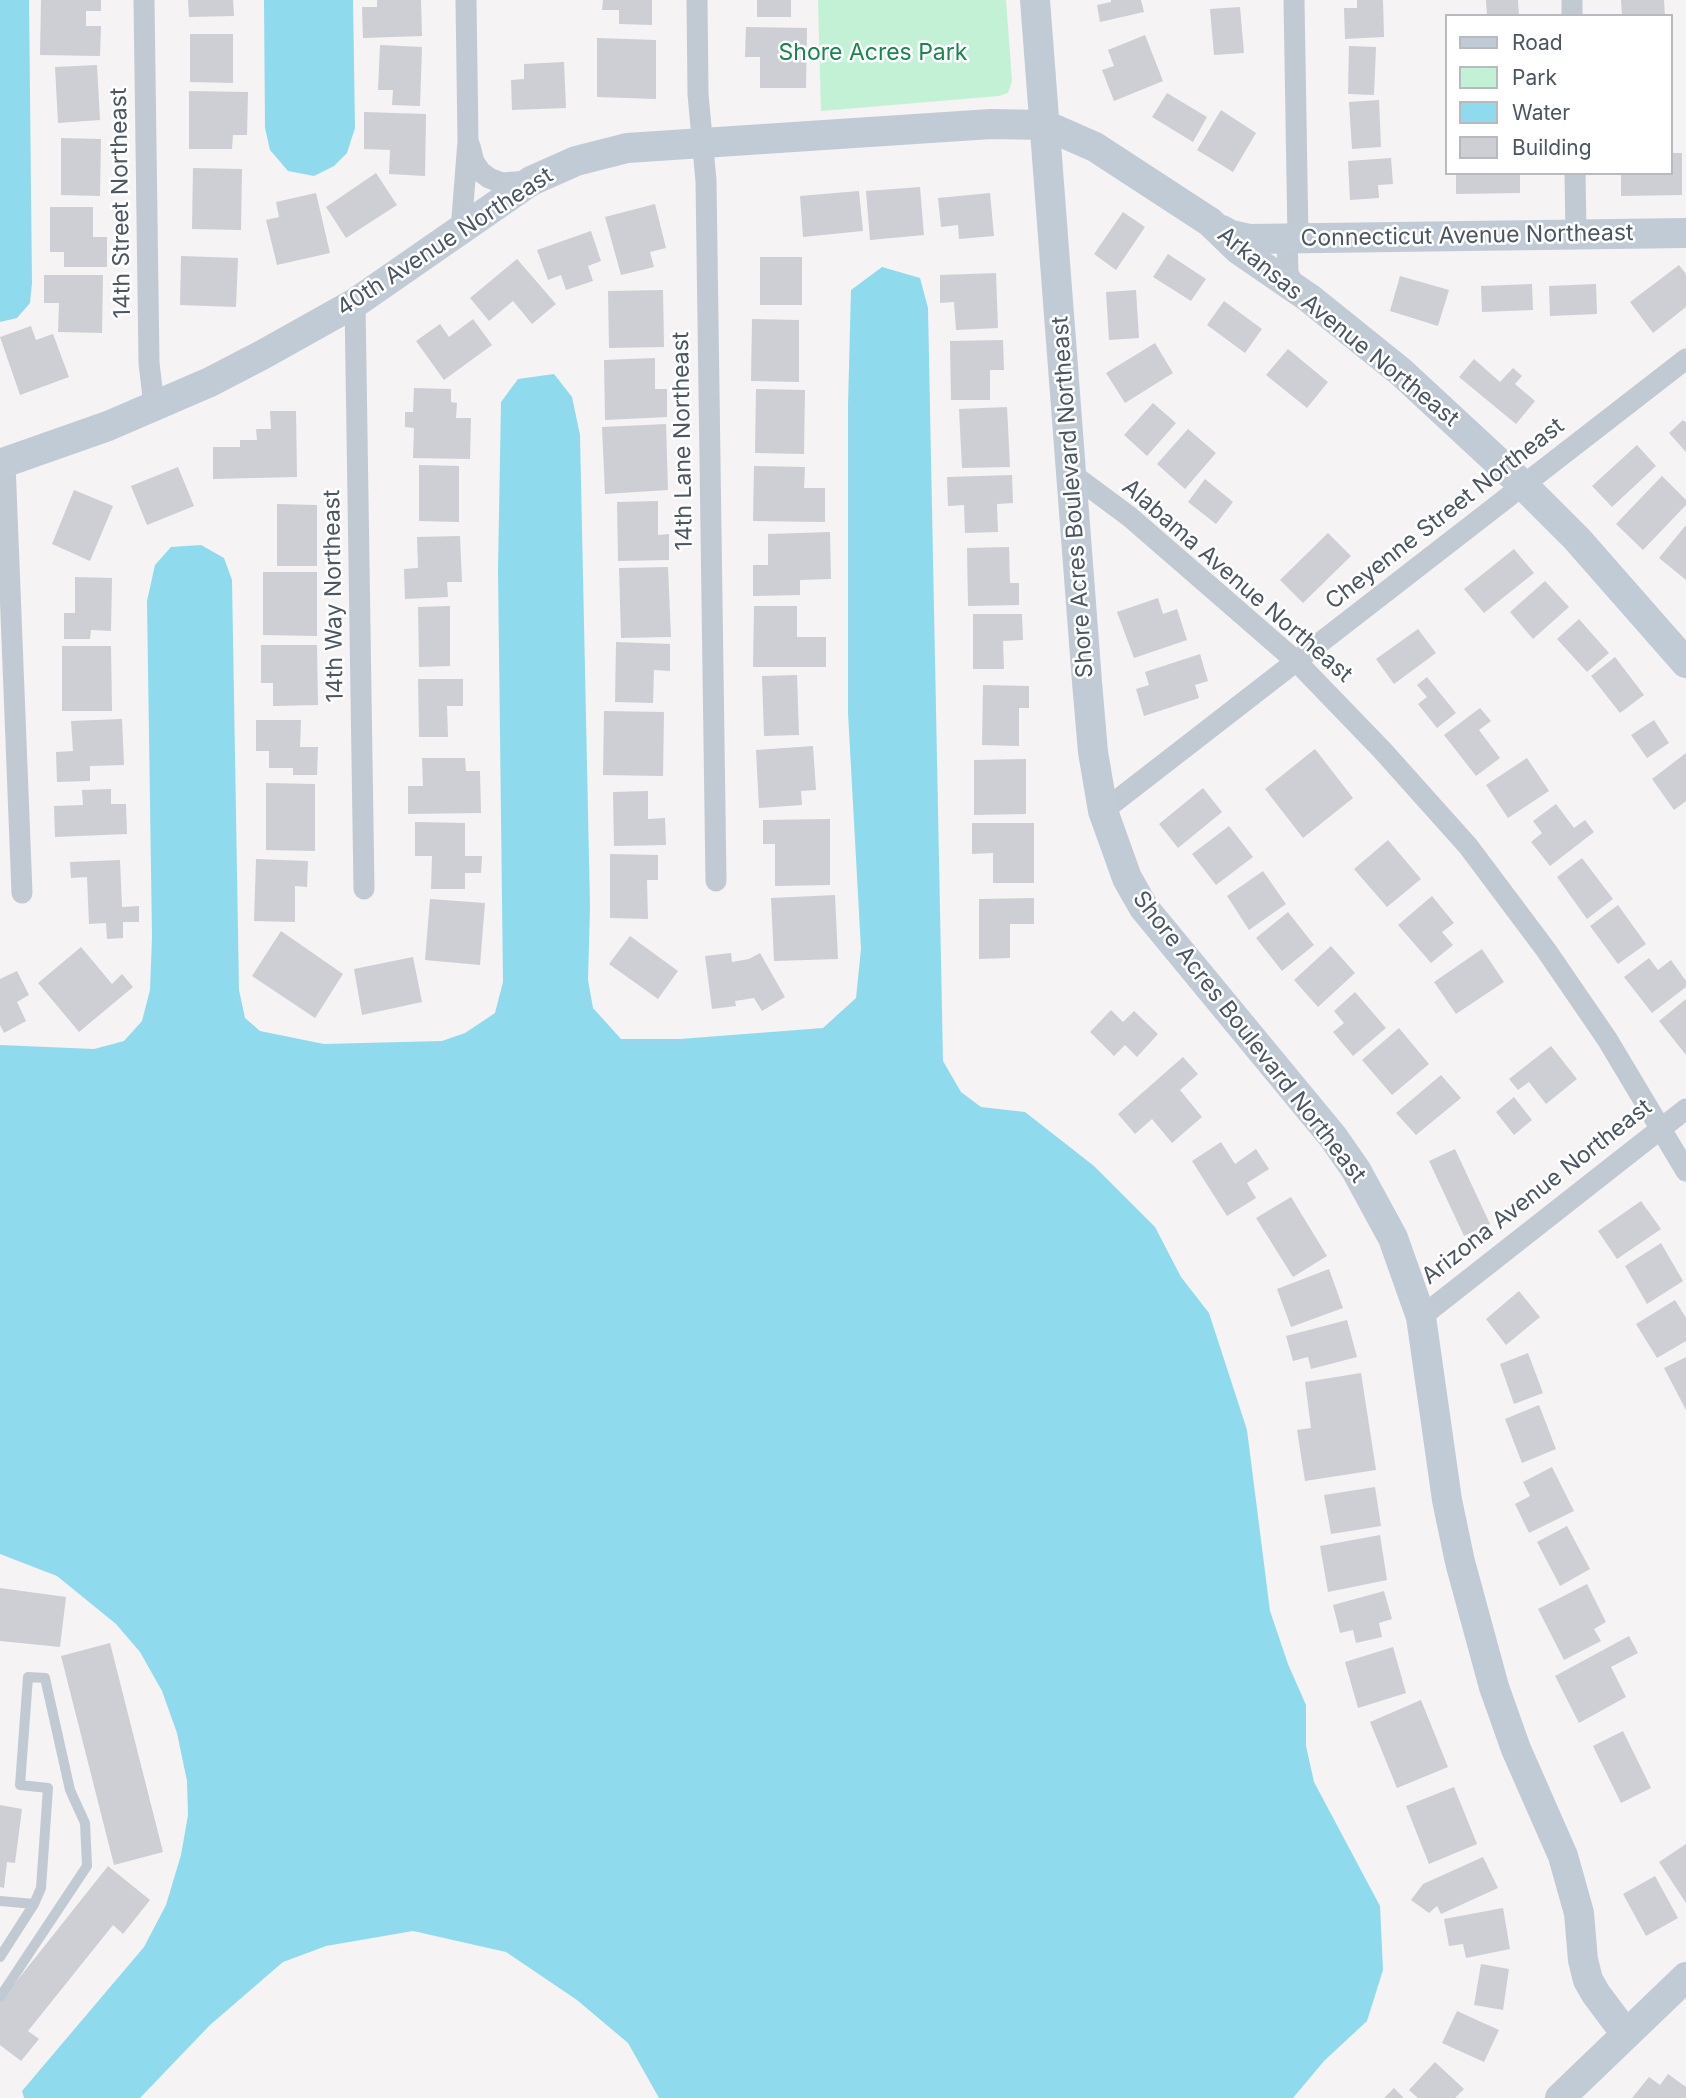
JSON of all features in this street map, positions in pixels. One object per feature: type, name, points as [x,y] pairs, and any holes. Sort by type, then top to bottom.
[{"type":"street","name":"14th Street Northeast","points":[[144,0],[149,363],[154,406]]},
{"type":"street","points":[[461,230],[468,141],[466,0]]},
{"type":"street","name":"14th Lane Northeast","points":[[697,0],[698,94],[706,181],[716,881]]},
{"type":"street","name":"Shore Acres Boulevard Northeast","points":[[1035,0],[1090,724],[1103,811],[1127,878],[1144,908],[1316,1116],[1356,1170],[1393,1238],[1421,1317],[1447,1500],[1474,1619],[1516,1749],[1566,1866],[1579,1913],[1583,1960],[1588,1980],[1626,2034]]},
{"type":"street","points":[[1294,0],[1292,238],[1288,274],[1302,293]]},
{"type":"street","name":"40th Avenue Northeast","points":[[2,464],[62,444],[154,406],[210,382],[262,355],[355,303],[531,181],[576,161],[627,148],[702,142],[991,124],[1045,125]]},
{"type":"street","name":"Arkansas Avenue Northeast","points":[[1045,125],[1094,147],[1210,222],[1239,250],[1302,293],[1401,372],[1577,539],[1686,663]]},
{"type":"street","points":[[468,141],[474,162],[489,178],[502,183],[531,181]]},
{"type":"street","points":[[1575,175],[1576,235]]},
{"type":"street","name":"Connecticut Avenue Northeast","points":[[1210,222],[1231,235],[1249,239],[1686,233]]},
{"type":"street","name":"14th Way Northeast","points":[[355,303],[364,889]]},
{"type":"street","name":"Cheyenne Street Northeast","points":[[1103,811],[1686,359]]},
{"type":"street","points":[[2,464],[22,893]]},
{"type":"street","name":"Alabama Avenue Northeast","points":[[1072,474],[1130,517],[1297,662],[1382,750],[1468,846],[1592,1016],[1686,1171]]},
{"type":"street","name":"Arizona Avenue Northeast","points":[[1421,1317],[1686,1109]]},
{"type":"street","points":[[1560,2098],[1686,1977]]},
{"type":"lane","points":[[0,1997],[87,1866],[85,1823],[70,1790],[45,1678],[28,1677],[20,1785],[70,1790]]},
{"type":"lane","points":[[0,1957],[34,1904],[41,1888],[48,1788]]},
{"type":"lane","points":[[0,1901],[34,1904]]},
{"type":"green space","name":"Shore Acres Park","points":[[818,0],[1006,0],[1012,81],[1008,93],[999,96],[821,111]]},
{"type":"water","points":[[0,0],[29,0],[32,283],[30,303],[17,318],[0,322]]},
{"type":"water","points":[[264,0],[353,0],[355,128],[347,153],[334,166],[314,176],[288,171],[270,150],[265,128]]},
{"type":"water","points":[[882,267],[920,278],[928,308],[943,1061],[961,1092],[981,1107],[1025,1112],[1094,1166],[1155,1227],[1181,1277],[1209,1313],[1247,1430],[1270,1611],[1288,1664],[1306,1705],[1306,1746],[1314,1782],[1380,1906],[1383,1970],[1367,2021],[1324,2061],[1293,2098],[659,2098],[628,2043],[577,2000],[506,1952],[413,1931],[326,1946],[283,1962],[210,2025],[140,2098],[24,2098],[22,2091],[144,1947],[166,1905],[181,1855],[188,1815],[187,1781],[177,1733],[162,1691],[140,1652],[116,1624],[57,1576],[0,1554],[0,1045],[94,1049],[124,1041],[142,1021],[150,990],[152,937],[147,601],[155,565],[171,547],[201,545],[224,558],[232,580],[239,990],[245,1018],[260,1031],[324,1044],[442,1041],[465,1033],[495,1013],[503,982],[498,570],[501,402],[518,379],[554,374],[572,397],[580,435],[590,906],[588,980],[593,1008],[621,1039],[680,1039],[823,1028],[856,998],[861,949],[848,713],[848,405],[851,290]]},
{"type":"building","points":[[41,0],[101,0],[101,11],[86,11],[86,26],[101,26],[100,56],[40,55]]},
{"type":"building","points":[[188,0],[233,0],[234,16],[189,17]]},
{"type":"building","points":[[377,0],[421,0],[422,36],[363,38],[362,7],[377,7]]},
{"type":"building","points":[[603,0],[652,0],[652,25],[619,24],[619,10],[602,10]]},
{"type":"building","points":[[757,0],[791,0],[791,17],[757,17]]},
{"type":"building","points":[[1111,0],[1141,0],[1144,12],[1100,22],[1097,5]]},
{"type":"building","points":[[1357,0],[1383,0],[1384,37],[1345,39],[1344,8],[1357,8]]},
{"type":"building","points":[[1486,0],[1518,0],[1519,14],[1487,14]]},
{"type":"building","points":[[1621,0],[1664,0],[1665,14],[1622,14]]},
{"type":"building","points":[[1240,7],[1244,53],[1214,55],[1210,9]]},
{"type":"building","points":[[746,27],[807,28],[806,88],[760,88],[760,57],[745,57]]},
{"type":"building","points":[[190,34],[233,34],[233,83],[190,82]]},
{"type":"building","points":[[1145,35],[1163,81],[1114,101],[1102,70],[1114,66],[1108,50]]},
{"type":"building","points":[[597,38],[656,40],[656,99],[597,97]]},
{"type":"building","points":[[380,45],[422,47],[420,106],[392,105],[393,90],[378,90]]},
{"type":"building","points":[[1349,46],[1376,47],[1374,95],[1348,94]]},
{"type":"building","points":[[564,62],[566,108],[512,110],[511,80],[524,79],[524,64]]},
{"type":"building","points":[[97,65],[100,120],[58,123],[55,67]]},
{"type":"building","points":[[189,91],[248,92],[247,135],[233,135],[232,149],[189,149]]},
{"type":"building","points":[[1167,93],[1207,117],[1193,142],[1152,117]]},
{"type":"building","points":[[1379,100],[1381,147],[1352,149],[1349,102]]},
{"type":"building","points":[[1221,110],[1256,133],[1233,172],[1197,150]]},
{"type":"building","points":[[364,112],[426,114],[425,176],[389,174],[390,150],[364,149]]},
{"type":"building","points":[[61,138],[101,139],[100,196],[61,195]]},
{"type":"building","points":[[1672,153],[1682,153],[1682,195],[1621,196],[1621,175],[1672,175]]},
{"type":"building","points":[[1391,158],[1393,184],[1378,185],[1379,198],[1350,200],[1348,161]]},
{"type":"building","points":[[193,168],[242,169],[241,230],[192,229]]},
{"type":"building","points":[[376,173],[397,205],[346,238],[326,207]]},
{"type":"building","points":[[1456,175],[1520,175],[1520,193],[1456,194]]},
{"type":"building","points":[[920,187],[924,235],[870,240],[866,191]]},
{"type":"building","points":[[859,191],[863,231],[803,237],[800,196]]},
{"type":"building","points":[[316,193],[330,253],[277,265],[266,220],[279,217],[276,202]]},
{"type":"building","points":[[990,193],[994,236],[959,239],[958,225],[941,227],[938,198]]},
{"type":"building","points":[[655,204],[666,248],[650,252],[654,267],[621,275],[605,217]]},
{"type":"building","points":[[50,207],[93,207],[93,237],[107,237],[107,267],[64,267],[64,252],[50,252]]},
{"type":"building","points":[[1123,212],[1145,227],[1116,270],[1094,254]]},
{"type":"building","points":[[591,231],[601,261],[588,266],[593,281],[566,290],[561,275],[548,280],[537,250]]},
{"type":"building","points":[[1168,254],[1206,279],[1191,301],[1153,277]]},
{"type":"building","points":[[181,256],[238,258],[236,307],[180,305]]},
{"type":"building","points":[[760,257],[802,257],[802,305],[760,305]]},
{"type":"building","points":[[517,259],[556,304],[532,324],[513,301],[489,321],[470,298]]},
{"type":"building","points":[[1679,265],[1686,274],[1686,307],[1653,333],[1630,302]]},
{"type":"building","points":[[996,273],[998,328],[956,330],[954,302],[940,303],[940,275]]},
{"type":"building","points":[[44,275],[103,275],[102,333],[58,332],[59,303],[44,303]]},
{"type":"building","points":[[1400,276],[1449,290],[1438,326],[1390,311]]},
{"type":"building","points":[[1532,284],[1533,310],[1482,312],[1481,286]]},
{"type":"building","points":[[1596,284],[1597,314],[1550,316],[1549,286]]},
{"type":"building","points":[[663,290],[664,347],[609,348],[608,291]]},
{"type":"building","points":[[1136,290],[1139,338],[1109,340],[1106,292]]},
{"type":"building","points":[[1224,301],[1262,329],[1245,353],[1207,325]]},
{"type":"building","points":[[473,319],[492,345],[444,380],[416,341],[440,324],[449,337]]},
{"type":"building","points":[[752,319],[799,320],[799,382],[751,381]]},
{"type":"building","points":[[31,326],[36,340],[53,334],[69,377],[20,395],[0,337]]},
{"type":"building","points":[[1003,340],[1004,370],[990,370],[990,400],[951,400],[950,341]]},
{"type":"building","points":[[1155,343],[1173,373],[1125,403],[1106,373]]},
{"type":"building","points":[[1288,349],[1328,382],[1307,408],[1266,375]]},
{"type":"building","points":[[655,358],[655,389],[667,389],[667,417],[605,420],[604,360]]},
{"type":"building","points":[[1474,359],[1500,382],[1513,368],[1522,376],[1515,384],[1535,401],[1516,424],[1459,377]]},
{"type":"building","points":[[414,388],[451,389],[451,402],[457,403],[456,418],[471,418],[470,459],[413,458],[414,428],[405,427],[405,412],[413,412]]},
{"type":"building","points":[[756,389],[805,390],[804,454],[755,453]]},
{"type":"building","points":[[1153,403],[1176,423],[1147,456],[1124,435]]},
{"type":"building","points":[[1007,407],[1010,467],[962,468],[959,409]]},
{"type":"building","points":[[270,411],[296,411],[297,477],[213,479],[213,447],[240,447],[240,440],[257,440],[256,429],[271,429]]},
{"type":"building","points":[[1683,420],[1686,423],[1686,452],[1669,433]]},
{"type":"building","points":[[666,424],[668,490],[605,494],[602,427]]},
{"type":"building","points":[[1188,429],[1216,453],[1185,489],[1157,464]]},
{"type":"building","points":[[1637,445],[1656,466],[1612,507],[1592,486]]},
{"type":"building","points":[[419,465],[459,466],[459,522],[419,521]]},
{"type":"building","points":[[754,466],[805,467],[804,488],[825,488],[825,522],[753,521]]},
{"type":"building","points":[[178,467],[194,506],[147,525],[131,486]]},
{"type":"building","points":[[1012,475],[1013,503],[997,504],[998,532],[965,533],[964,505],[948,506],[947,477]]},
{"type":"building","points":[[1662,476],[1686,500],[1686,505],[1643,550],[1616,524]]},
{"type":"building","points":[[1205,479],[1233,502],[1216,524],[1188,502]]},
{"type":"building","points":[[74,490],[113,506],[90,561],[52,544]]},
{"type":"building","points":[[658,501],[658,535],[669,534],[669,560],[618,561],[617,502]]},
{"type":"building","points":[[277,504],[317,505],[317,566],[277,566]]},
{"type":"building","points":[[1686,525],[1686,580],[1659,558]]},
{"type":"building","points":[[830,532],[831,579],[800,580],[800,595],[753,596],[753,565],[768,565],[768,534]]},
{"type":"building","points":[[1328,533],[1351,556],[1303,603],[1280,580]]},
{"type":"building","points":[[460,536],[462,582],[447,582],[448,597],[405,599],[404,569],[418,568],[417,537]]},
{"type":"building","points":[[1009,547],[1010,583],[1019,583],[1019,605],[968,606],[967,548]]},
{"type":"building","points":[[1514,549],[1534,573],[1484,613],[1464,589]]},
{"type":"building","points":[[668,567],[671,637],[621,638],[619,568]]},
{"type":"building","points":[[263,572],[317,572],[317,636],[263,635]]},
{"type":"building","points":[[75,577],[112,578],[111,631],[91,630],[90,639],[64,639],[64,613],[75,613]]},
{"type":"building","points":[[1545,581],[1569,607],[1533,639],[1510,612]]},
{"type":"building","points":[[1158,598],[1163,614],[1177,609],[1187,640],[1134,658],[1117,612]]},
{"type":"building","points":[[450,606],[450,666],[419,667],[418,607]]},
{"type":"building","points":[[754,606],[797,606],[797,637],[826,637],[826,667],[753,667]]},
{"type":"building","points":[[973,614],[1022,614],[1023,640],[1003,641],[1004,669],[973,669]]},
{"type":"building","points":[[1579,619],[1609,653],[1587,672],[1557,639]]},
{"type":"building","points":[[1418,629],[1436,653],[1394,684],[1376,659]]},
{"type":"building","points":[[616,642],[670,644],[670,671],[654,670],[653,703],[615,702]]},
{"type":"building","points":[[261,645],[317,645],[318,705],[273,706],[273,683],[261,683]]},
{"type":"building","points":[[62,646],[111,646],[112,711],[62,711]]},
{"type":"building","points":[[1200,654],[1208,681],[1195,685],[1199,698],[1144,716],[1136,689],[1149,685],[1145,672]]},
{"type":"building","points":[[1615,657],[1644,695],[1620,713],[1591,676]]},
{"type":"building","points":[[797,675],[799,735],[764,736],[762,676]]},
{"type":"building","points":[[1427,677],[1456,713],[1437,728],[1418,704],[1427,697],[1417,685]]},
{"type":"building","points":[[418,679],[463,679],[463,706],[447,706],[448,737],[419,737]]},
{"type":"building","points":[[983,685],[1029,686],[1029,708],[1019,708],[1019,746],[982,745]]},
{"type":"building","points":[[1480,708],[1491,721],[1479,730],[1500,758],[1476,776],[1444,735]]},
{"type":"building","points":[[604,711],[664,712],[663,776],[603,775]]},
{"type":"building","points":[[122,719],[124,765],[90,766],[90,781],[57,782],[56,752],[73,751],[71,721]]},
{"type":"building","points":[[256,720],[301,720],[300,747],[318,747],[317,775],[293,775],[293,768],[269,768],[269,751],[256,751]]},
{"type":"building","points":[[1654,720],[1669,743],[1647,758],[1631,735]]},
{"type":"building","points":[[813,746],[816,790],[801,791],[802,805],[759,808],[756,750]]},
{"type":"building","points":[[1315,749],[1353,798],[1303,838],[1265,789]]},
{"type":"building","points":[[1686,753],[1686,801],[1674,810],[1652,779]]},
{"type":"building","points":[[422,758],[465,758],[466,771],[480,771],[481,813],[408,814],[408,786],[423,786]]},
{"type":"building","points":[[1527,758],[1549,791],[1508,818],[1486,785]]},
{"type":"building","points":[[1026,759],[1026,814],[974,815],[974,760]]},
{"type":"building","points":[[266,783],[315,784],[315,851],[266,850]]},
{"type":"building","points":[[1203,788],[1222,812],[1178,848],[1159,824]]},
{"type":"building","points":[[111,789],[111,804],[126,804],[127,834],[55,837],[54,806],[83,805],[82,790]]},
{"type":"building","points":[[648,791],[648,819],[665,818],[666,845],[614,846],[613,792]]},
{"type":"building","points":[[1556,804],[1574,828],[1585,820],[1594,832],[1550,866],[1531,842],[1542,833],[1533,821]]},
{"type":"building","points":[[830,819],[830,885],[775,886],[775,844],[763,844],[763,820]]},
{"type":"building","points":[[415,822],[465,823],[465,856],[482,856],[481,873],[465,873],[465,889],[431,889],[432,856],[415,856]]},
{"type":"building","points":[[972,823],[1034,823],[1034,883],[993,883],[993,853],[972,854]]},
{"type":"building","points":[[1229,826],[1253,857],[1216,885],[1192,854]]},
{"type":"building","points":[[1388,840],[1421,879],[1387,907],[1354,869]]},
{"type":"building","points":[[610,854],[658,855],[658,880],[647,880],[648,919],[610,918]]},
{"type":"building","points":[[1582,858],[1613,899],[1587,919],[1557,877]]},
{"type":"building","points":[[256,859],[308,861],[307,887],[295,886],[295,922],[254,921]]},
{"type":"building","points":[[120,860],[122,907],[139,906],[139,922],[123,922],[123,938],[107,939],[106,923],[89,924],[87,877],[71,878],[70,862]]},
{"type":"building","points":[[1263,871],[1286,904],[1249,930],[1227,896]]},
{"type":"building","points":[[835,895],[838,959],[774,961],[771,898]]},
{"type":"building","points":[[1432,896],[1454,923],[1442,932],[1453,945],[1431,963],[1398,925]]},
{"type":"building","points":[[1034,898],[1034,924],[1010,924],[1010,958],[979,959],[979,899]]},
{"type":"building","points":[[430,899],[485,903],[480,965],[425,960]]},
{"type":"building","points":[[1618,905],[1646,944],[1618,964],[1590,926]]},
{"type":"building","points":[[1288,912],[1314,945],[1282,971],[1256,938]]},
{"type":"building","points":[[281,931],[343,974],[315,1018],[252,976]]},
{"type":"building","points":[[630,936],[678,971],[658,999],[609,964]]},
{"type":"building","points":[[1331,946],[1355,973],[1318,1007],[1294,980]]},
{"type":"building","points":[[81,947],[112,984],[122,974],[133,987],[79,1032],[38,983]]},
{"type":"building","points":[[1482,949],[1504,982],[1456,1014],[1434,982]]},
{"type":"building","points":[[731,953],[732,962],[749,959],[760,953],[785,997],[762,1011],[754,998],[735,1001],[736,1006],[712,1009],[705,956]]},
{"type":"building","points":[[413,957],[422,1002],[362,1015],[354,969]]},
{"type":"building","points":[[1649,958],[1658,970],[1671,960],[1686,981],[1686,987],[1652,1013],[1624,977]]},
{"type":"building","points":[[17,971],[29,995],[17,1002],[26,1021],[4,1033],[0,1025],[0,979]]},
{"type":"building","points":[[1355,992],[1386,1028],[1353,1056],[1333,1032],[1344,1023],[1334,1011]]},
{"type":"building","points":[[1686,999],[1686,1055],[1659,1021]]},
{"type":"building","points":[[1111,1010],[1123,1022],[1134,1011],[1158,1034],[1137,1057],[1125,1045],[1114,1056],[1090,1032]]},
{"type":"building","points":[[1399,1028],[1429,1064],[1392,1095],[1362,1060]]},
{"type":"building","points":[[1551,1046],[1577,1079],[1546,1104],[1529,1082],[1518,1090],[1509,1079]]},
{"type":"building","points":[[1183,1057],[1198,1074],[1180,1090],[1202,1117],[1172,1143],[1152,1119],[1135,1134],[1118,1114]]},
{"type":"building","points":[[1441,1075],[1461,1098],[1416,1135],[1396,1113]]},
{"type":"building","points":[[1514,1097],[1532,1120],[1514,1135],[1496,1112]]},
{"type":"building","points":[[1221,1142],[1235,1164],[1256,1149],[1269,1169],[1247,1183],[1256,1198],[1227,1216],[1192,1161]]},
{"type":"building","points":[[1455,1149],[1490,1224],[1464,1236],[1429,1161]]},
{"type":"building","points":[[1291,1197],[1327,1256],[1293,1277],[1256,1218]]},
{"type":"building","points":[[1641,1201],[1661,1229],[1617,1259],[1598,1231]]},
{"type":"building","points":[[1661,1243],[1683,1281],[1647,1304],[1625,1266]]},
{"type":"building","points":[[1329,1269],[1343,1308],[1291,1327],[1277,1289]]},
{"type":"building","points":[[1519,1291],[1540,1317],[1506,1345],[1486,1319]]},
{"type":"building","points":[[1675,1300],[1686,1318],[1686,1341],[1657,1358],[1636,1324]]},
{"type":"building","points":[[1347,1320],[1357,1357],[1311,1369],[1308,1357],[1293,1361],[1286,1336]]},
{"type":"building","points":[[1528,1353],[1543,1393],[1514,1404],[1500,1364]]},
{"type":"building","points":[[1686,1357],[1686,1410],[1664,1368]]},
{"type":"building","points":[[1361,1373],[1376,1470],[1305,1481],[1297,1430],[1311,1428],[1305,1382]]},
{"type":"building","points":[[1539,1405],[1556,1449],[1522,1463],[1505,1419]]},
{"type":"building","points":[[1552,1467],[1574,1511],[1529,1533],[1515,1504],[1530,1496],[1523,1482]]},
{"type":"building","points":[[1375,1487],[1381,1526],[1331,1534],[1324,1495]]},
{"type":"building","points":[[1567,1526],[1590,1569],[1560,1586],[1537,1542]]},
{"type":"building","points":[[1380,1535],[1387,1580],[1328,1592],[1320,1546]]},
{"type":"building","points":[[1587,1584],[1606,1622],[1594,1629],[1601,1641],[1564,1660],[1538,1609]]},
{"type":"building","points":[[0,1588],[66,1597],[60,1647],[0,1641]]},
{"type":"building","points":[[1384,1591],[1392,1619],[1379,1623],[1382,1637],[1356,1643],[1353,1630],[1340,1633],[1333,1605]]},
{"type":"building","points":[[1629,1636],[1638,1653],[1611,1667],[1626,1697],[1579,1723],[1555,1676]]},
{"type":"building","points":[[110,1643],[163,1852],[114,1865],[61,1656]]},
{"type":"building","points":[[1393,1647],[1406,1693],[1358,1708],[1345,1662]]},
{"type":"building","points":[[1421,1700],[1448,1767],[1397,1788],[1370,1722]]},
{"type":"building","points":[[1623,1731],[1651,1788],[1621,1803],[1593,1746]]},
{"type":"building","points":[[1454,1787],[1477,1844],[1429,1864],[1406,1806]]},
{"type":"building","points":[[0,1805],[22,1809],[15,1863],[7,1862],[4,1888],[0,1887]]},
{"type":"building","points":[[1686,1844],[1686,1903],[1659,1862]]},
{"type":"building","points":[[1483,1857],[1498,1888],[1441,1914],[1437,1906],[1429,1913],[1411,1900],[1423,1884]]},
{"type":"building","points":[[108,1866],[150,1900],[123,1934],[113,1925],[28,2031],[39,2039],[21,2061],[0,2045],[0,2002]]},
{"type":"building","points":[[1655,1876],[1678,1918],[1646,1936],[1623,1894]]},
{"type":"building","points":[[1503,1908],[1510,1949],[1466,1958],[1463,1944],[1449,1946],[1444,1919]]},
{"type":"building","points":[[1481,1964],[1509,1969],[1503,2010],[1474,2005]]},
{"type":"building","points":[[1457,2011],[1499,2030],[1484,2062],[1442,2043]]},
{"type":"building","points":[[1435,2062],[1464,2089],[1455,2098],[1418,2098],[1409,2090]]},
{"type":"building","points":[[1668,2074],[1686,2087],[1686,2098],[1632,2098],[1649,2077],[1660,2085]]},
{"type":"building","points":[[1394,2088],[1404,2098],[1384,2098]]}]
